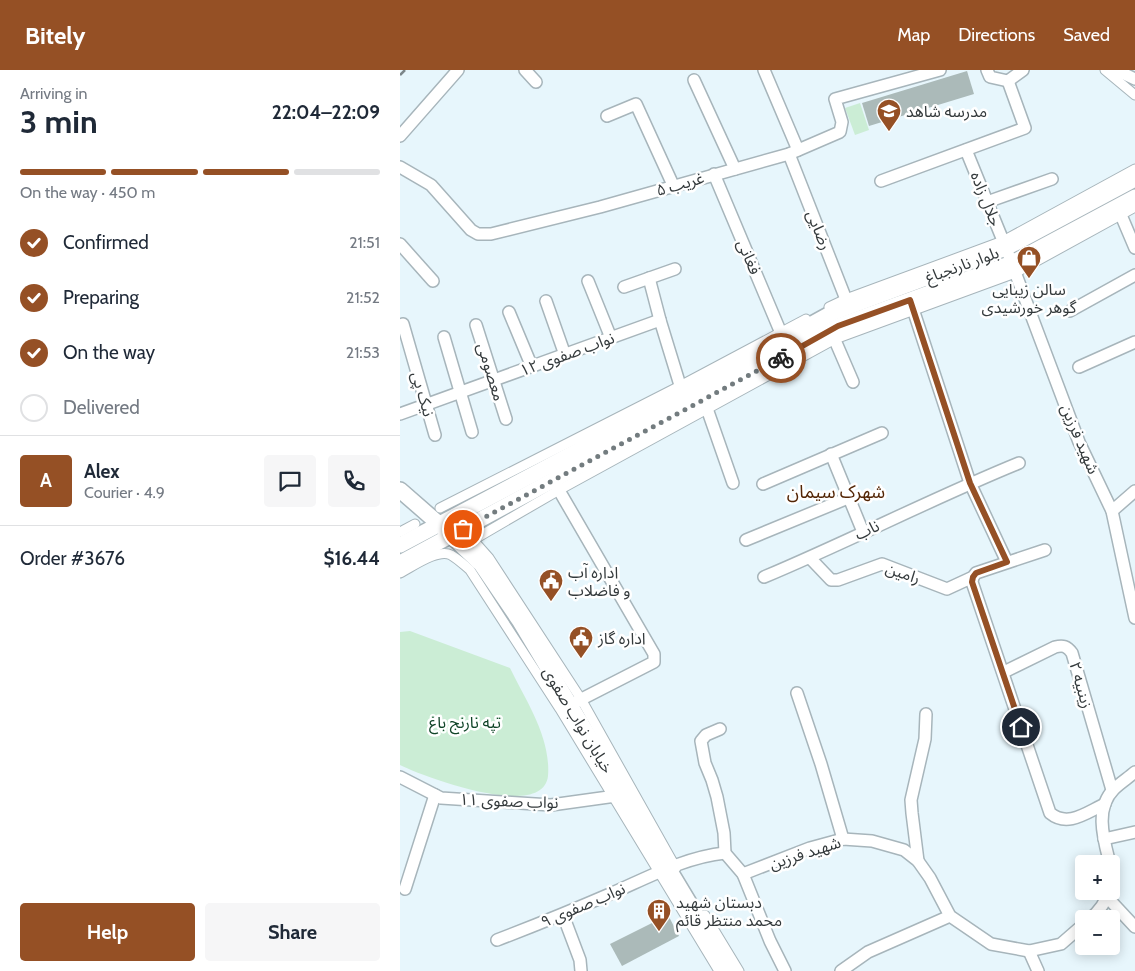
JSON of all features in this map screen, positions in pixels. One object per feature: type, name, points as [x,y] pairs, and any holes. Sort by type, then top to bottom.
[{"type":"main road","name":"بلوار نارنجباغ","points":[[400,563],[556,485],[705,404],[785,342],[848,303],[1005,244],[1135,179]]},
{"type":"main road","name":"بلوار نارنجباغ","points":[[400,545],[417,529],[440,524],[682,391],[785,342],[833,335],[838,326],[912,305],[1014,268],[1119,211],[1135,197]]},
{"type":"main road","name":"خیابان نواب صفوی","points":[[400,490],[440,524],[481,564],[576,702],[619,796],[668,869],[730,971]]},
{"type":"street","points":[[400,136],[458,70]]},
{"type":"street","points":[[525,70],[536,82]]},
{"type":"street","name":"رضایی","points":[[764,70],[848,303]]},
{"type":"street","name":"غریب ۵","points":[[400,167],[431,185],[471,230],[478,234],[490,234],[600,207],[793,152],[840,132],[842,122],[835,99],[940,70]]},
{"type":"street","points":[[987,70],[990,77],[1008,81],[1023,70]]},
{"type":"street","points":[[1105,70],[1135,95]]},
{"type":"street","points":[[1116,70],[1135,79]]},
{"type":"street","points":[[694,80],[735,169]]},
{"type":"street","points":[[881,181],[1025,128],[1008,81]]},
{"type":"street","points":[[607,116],[636,104],[673,185]]},
{"type":"street","name":"جلال زاده","points":[[966,150],[1014,268]]},
{"type":"street","points":[[1005,244],[1135,170]]},
{"type":"street","name":"فغانی","points":[[714,174],[785,342]]},
{"type":"street","points":[[987,202],[1052,179]]},
{"type":"street","points":[[1135,207],[1119,211],[1135,248]]},
{"type":"street","points":[[400,244],[433,281]]},
{"type":"street","name":"شهید فرزین","points":[[1014,268],[1079,442],[1112,511],[1135,618]]},
{"type":"street","points":[[624,287],[675,269]]},
{"type":"street","points":[[1070,311],[1135,275]]},
{"type":"street","points":[[440,508],[682,391],[649,278]]},
{"type":"street","points":[[588,281],[611,338]]},
{"type":"street","points":[[546,300],[565,355]]},
{"type":"street","points":[[912,305],[970,483],[1007,562]]},
{"type":"street","points":[[509,312],[532,367]]},
{"type":"street","name":"نواب صفوی ۱۲","points":[[400,414],[660,320]]},
{"type":"street","name":"نیک پی","points":[[403,324],[435,435]]},
{"type":"street","name":"معصومی","points":[[476,325],[506,419]]},
{"type":"street","points":[[733,483],[705,404],[833,335],[852,382]]},
{"type":"street","points":[[444,337],[472,432]]},
{"type":"street","points":[[1078,367],[1135,342]]},
{"type":"street","points":[[763,484],[882,433]]},
{"type":"street","points":[[831,454],[863,532]]},
{"type":"street","name":"ناب","points":[[764,577],[810,558],[970,483],[1019,463]]},
{"type":"street","points":[[576,702],[654,662],[654,654],[556,485],[473,540],[489,558],[576,702],[668,869],[719,971]]},
{"type":"street","points":[[1112,511],[1135,491]]},
{"type":"street","points":[[746,540],[848,498]]},
{"type":"street","points":[[400,532],[417,529]]},
{"type":"street","points":[[400,540],[412,535],[417,529]]},
{"type":"street","points":[[1045,550],[976,573],[972,582],[1004,672],[1050,813],[1057,819],[1071,820],[1105,804]]},
{"type":"street","points":[[400,573],[443,552],[450,554],[470,570],[619,796]]},
{"type":"street","name":"رامین","points":[[810,558],[831,580],[838,580],[882,564],[947,589],[973,577]]},
{"type":"street","name":"زینبیه ۲","points":[[1004,672],[1055,647],[1062,646],[1068,648],[1072,653],[1112,790]]},
{"type":"street","points":[[797,693],[821,764],[843,839]]},
{"type":"street","points":[[918,861],[911,800],[925,739],[926,714]]},
{"type":"street","points":[[720,729],[706,735],[701,741],[705,763],[717,797],[724,833],[725,853],[743,874],[770,941],[786,971]]},
{"type":"street","points":[[1108,855],[1101,825],[1105,804],[1112,790],[1135,772]]},
{"type":"street","name":"نواب صفوی ۱۱","points":[[400,776],[441,798],[551,805],[619,796]]},
{"type":"street","points":[[405,889],[435,795]]},
{"type":"street","points":[[1104,839],[1135,832]]},
{"type":"street","name":"شهید فرزین","points":[[743,874],[810,848],[843,839],[872,840],[904,850],[918,861],[930,878],[950,916],[991,944],[1030,952],[1061,944],[1075,932]]},
{"type":"street","name":"نواب صفوی ۹","points":[[497,940],[563,915],[707,854],[725,853]]},
{"type":"street","points":[[668,869],[739,971]]},
{"type":"street","points":[[1113,900],[1135,927]]},
{"type":"street","points":[[563,915],[580,960],[581,971]]},
{"type":"street","points":[[841,971],[868,952],[950,916]]},
{"type":"street","points":[[1030,952],[1038,971]]},
{"type":"green space","points":[[860,103],[869,130],[855,135],[845,108]]},
{"type":"green space","name":"تپه نارنج باغ","points":[[410,631],[510,668],[530,706],[546,747],[548,776],[541,789],[526,795],[505,796],[480,792],[432,778],[400,765],[400,632]]},
{"type":"building","points":[[967,71],[974,94],[869,126],[862,103]]},
{"type":"building","points":[[668,915],[679,936],[622,966],[610,944]]},
{"type":"railway","points":[[400,75],[405,70]]},
{"type":"way so far","points":[[463,529],[781,358]]},
{"type":"place","name":"مدرسه شاهد","points":[[889,132]]},
{"type":"place","name":"سالن زیبایی گوهر خورشیدی","points":[[1029,279]]},
{"type":"place","name":"اداره آب و فاضلاب","points":[[551,602]]},
{"type":"place","name":"اداره گاز","points":[[581,659]]},
{"type":"place","name":"دبستان شهید محمد منتظر قائم","points":[[659,932]]},
{"type":"district","name":"شهرک سیمان","points":[[836,492]]},
{"type":"route","points":[[781,358],[838,326],[910,300],[970,483],[1007,562],[976,573],[972,582],[1004,672],[1021,727]]}]
